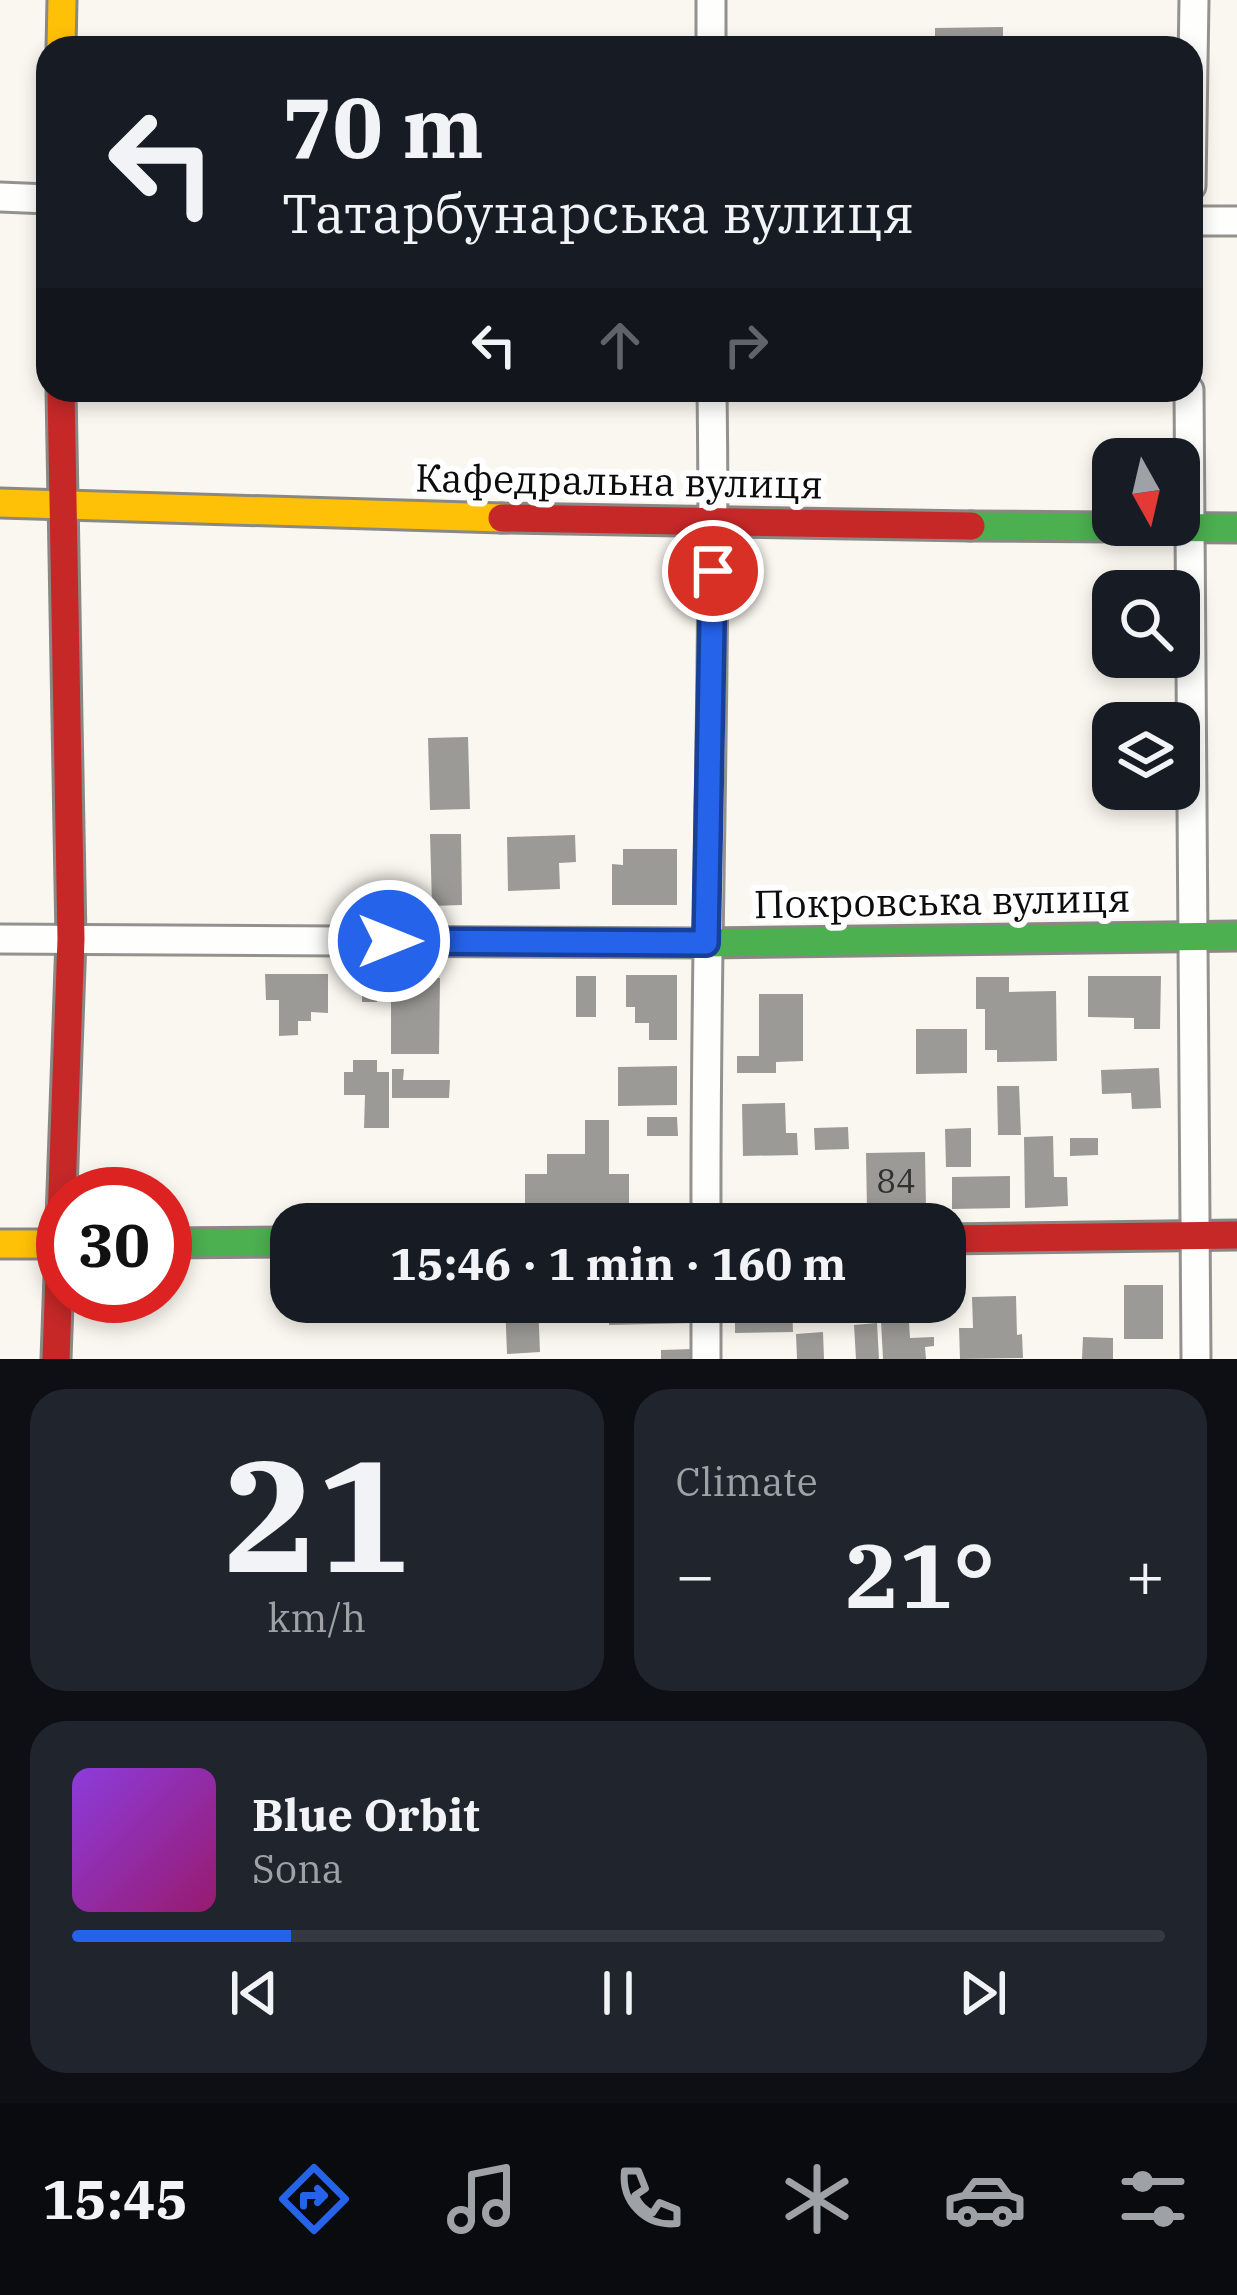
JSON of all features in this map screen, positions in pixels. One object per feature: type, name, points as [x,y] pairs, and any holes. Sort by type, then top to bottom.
[{"type":"street","points":[[62,0],[62,36]]},
{"type":"street","points":[[711,0],[711,36]]},
{"type":"street","points":[[1193,0],[1193,36]]},
{"type":"street","points":[[0,197],[36,198]]},
{"type":"street","points":[[1203,220],[1237,221]]},
{"type":"street","points":[[61,402],[71,939],[63,1167]]},
{"type":"street","points":[[706,1203],[712,402]]},
{"type":"street","points":[[1189,402],[1189,438]]},
{"type":"street","name":"Кафедральна вулиця","points":[[0,503],[714,524],[1092,526]]},
{"type":"street","name":"Кафедральна вулиця","points":[[1200,527],[1237,528]]},
{"type":"street","points":[[1188,546],[1196,1359]]},
{"type":"street","name":"Покровська вулиця","points":[[0,939],[706,943],[1237,936]]},
{"type":"street","points":[[966,1239],[1237,1235]]},
{"type":"street","points":[[192,1243],[270,1242]]},
{"type":"street","points":[[0,1244],[36,1244]]},
{"type":"street","points":[[56,1359],[57,1323]]},
{"type":"street","points":[[706,1323],[706,1359]]},
{"type":"building","points":[[1003,27],[1003,36],[935,36],[935,28]]},
{"type":"building","points":[[468,737],[470,809],[430,810],[428,738]]},
{"type":"building","points":[[430,834],[461,834],[462,905],[432,906]]},
{"type":"building","points":[[575,835],[576,862],[559,863],[560,889],[508,891],[507,837]]},
{"type":"building","points":[[623,849],[677,849],[677,905],[612,905],[612,864],[623,865]]},
{"type":"building","points":[[265,974],[328,974],[328,1013],[311,1012],[311,1021],[298,1021],[298,1035],[279,1036],[279,1000],[266,1000]]},
{"type":"building","points":[[626,975],[677,975],[677,1040],[649,1040],[649,1023],[635,1023],[635,1007],[626,1007]]},
{"type":"building","points":[[576,976],[596,976],[596,1017],[576,1017]]},
{"type":"building","points":[[1088,976],[1161,976],[1160,1029],[1134,1029],[1134,1018],[1088,1017]]},
{"type":"building","points":[[362,977],[377,977],[377,1002],[362,1002]]},
{"type":"building","points":[[976,977],[1009,977],[1009,992],[1056,991],[1057,1061],[997,1062],[997,1050],[985,1050],[985,1009],[976,1009]]},
{"type":"building","points":[[391,978],[440,978],[439,1054],[391,1054]]},
{"type":"building","points":[[759,994],[803,994],[803,1061],[776,1062],[776,1073],[737,1073],[737,1056],[759,1056]]},
{"type":"building","points":[[916,1029],[967,1029],[967,1073],[916,1074]]},
{"type":"building","points":[[353,1060],[377,1060],[377,1072],[389,1072],[389,1128],[364,1128],[365,1095],[344,1095],[344,1072],[353,1072]]},
{"type":"building","points":[[677,1066],[677,1105],[618,1106],[618,1067]]},
{"type":"building","points":[[1159,1068],[1161,1108],[1132,1109],[1131,1093],[1102,1094],[1101,1070]]},
{"type":"building","points":[[392,1069],[404,1069],[403,1080],[450,1080],[449,1098],[392,1098]]},
{"type":"building","points":[[997,1086],[1019,1086],[1021,1135],[998,1135]]},
{"type":"building","points":[[785,1103],[786,1133],[797,1133],[798,1155],[743,1156],[742,1104]]},
{"type":"building","points":[[647,1117],[677,1117],[678,1136],[647,1136]]},
{"type":"building","points":[[585,1120],[609,1120],[609,1174],[629,1174],[629,1203],[525,1203],[525,1174],[547,1174],[547,1154],[585,1154]]},
{"type":"building","points":[[848,1127],[849,1149],[815,1150],[814,1128]]},
{"type":"building","points":[[971,1128],[971,1167],[946,1167],[945,1129]]},
{"type":"building","points":[[1053,1136],[1054,1177],[1067,1177],[1068,1206],[1025,1208],[1024,1137]]},
{"type":"building","points":[[1070,1138],[1098,1138],[1098,1155],[1070,1156]]},
{"type":"building","points":[[925,1152],[926,1203],[867,1203],[866,1153]]},
{"type":"building","points":[[1010,1176],[1010,1208],[966,1209],[966,1203],[952,1203],[952,1177]]},
{"type":"building","points":[[1124,1285],[1163,1285],[1163,1339],[1124,1339]]},
{"type":"building","points":[[1016,1296],[1023,1358],[960,1359],[959,1328],[973,1328],[972,1297]]},
{"type":"building","points":[[506,1323],[539,1323],[540,1352],[507,1354]]},
{"type":"building","points":[[735,1323],[793,1323],[793,1332],[735,1333]]},
{"type":"building","points":[[877,1323],[879,1359],[856,1359],[854,1325]]},
{"type":"building","points":[[881,1323],[909,1323],[910,1338],[934,1337],[934,1346],[925,1347],[926,1359],[883,1359]]},
{"type":"building","points":[[823,1332],[824,1359],[797,1359],[796,1334]]},
{"type":"building","points":[[1083,1337],[1113,1338],[1113,1359],[1082,1359]]},
{"type":"building","points":[[693,1349],[693,1359],[661,1359],[661,1350]]},
{"type":"traffic: fast","points":[[971,526],[1237,528]]},
{"type":"traffic: fast","points":[[706,943],[1237,936]]},
{"type":"traffic: fast","points":[[192,1243],[270,1242]]},
{"type":"traffic: slow","points":[[61,36],[62,0]]},
{"type":"traffic: slow","points":[[0,503],[502,518]]},
{"type":"traffic: slow","points":[[0,1244],[36,1244]]},
{"type":"traffic: jam","points":[[56,1359],[71,939],[61,402]]},
{"type":"traffic: jam","points":[[502,518],[971,526]]},
{"type":"traffic: jam","points":[[966,1239],[1237,1235]]},
{"type":"route","points":[[389,941],[706,943],[713,571]]}]
